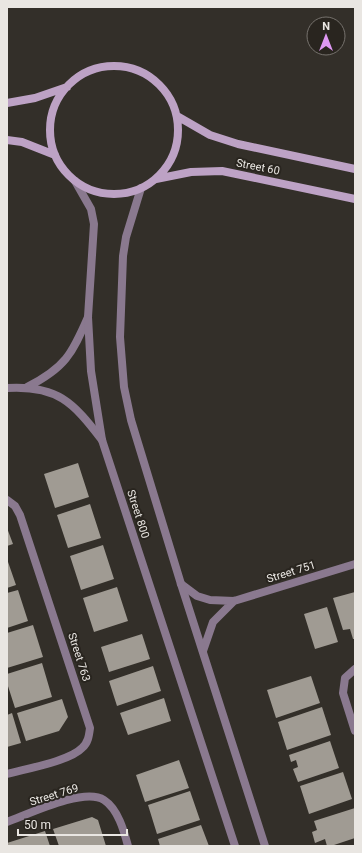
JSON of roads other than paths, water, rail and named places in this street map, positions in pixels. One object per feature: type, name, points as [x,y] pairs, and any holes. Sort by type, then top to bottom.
[{"type":"main road","points":[[113,66],[131,68],[146,75],[160,86],[170,100],[177,116],[178,133],[175,150],[168,166],[156,179],[141,188],[124,193],[107,194],[90,190],[76,181],[64,170],[55,155],[51,141],[50,127],[58,98],[67,87],[81,76],[96,69],[113,66]]},
{"type":"main road","points":[[7,103],[35,98],[67,87]]},
{"type":"main road","name":"Street 60","points":[[177,116],[210,135],[238,144],[355,169]]},
{"type":"main road","points":[[7,140],[22,142],[55,155]]},
{"type":"main road","name":"Street 60","points":[[156,179],[191,172],[222,171],[355,199]]},
{"type":"street","name":"Street 800","points":[[76,181],[91,210],[94,224],[88,317],[94,399],[102,440],[235,846]]},
{"type":"street","name":"Street 800","points":[[141,188],[126,237],[123,256],[120,337],[121,367],[131,420],[181,584],[265,846]]},
{"type":"street","points":[[27,387],[48,376],[64,362],[76,344],[88,317]]},
{"type":"street","points":[[7,388],[27,387],[46,390],[71,404],[83,415],[102,440]]},
{"type":"street","name":"Street 763","points":[[7,500],[15,506],[20,515],[90,728],[89,738],[82,748],[70,756],[7,774]]},
{"type":"street","name":"Street 751","points":[[181,584],[197,596],[210,600],[234,601],[355,564]]},
{"type":"street","name":"Street 751","points":[[203,651],[213,622],[234,601]]},
{"type":"street","points":[[355,669],[345,678],[342,693],[355,731]]},
{"type":"street","name":"Street 769","points":[[7,822],[76,797],[92,796],[104,800],[113,808],[122,826],[128,846]]}]
